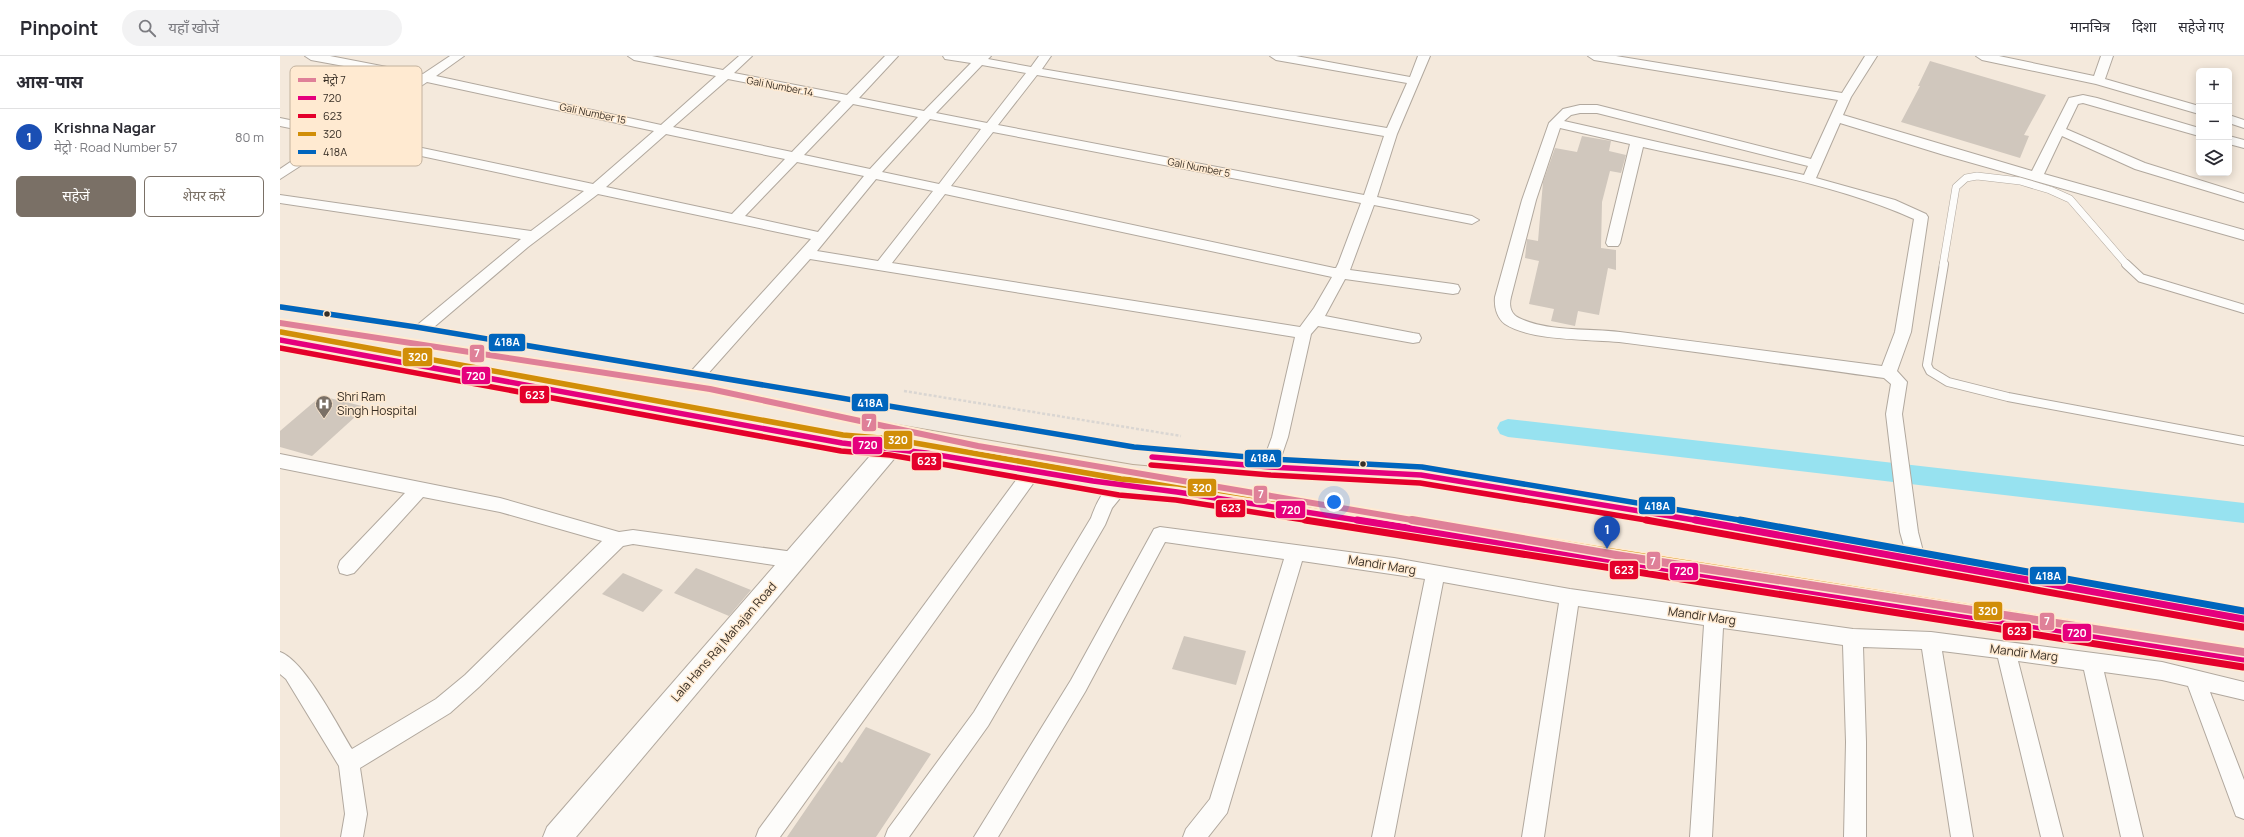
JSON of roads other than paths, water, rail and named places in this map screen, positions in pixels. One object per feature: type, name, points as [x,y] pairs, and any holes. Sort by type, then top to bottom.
[{"type":"main road","points":[[280,315],[414,335],[1133,455],[1270,467],[1421,475],[1688,519],[2244,619]]},
{"type":"main road","points":[[280,340],[842,444],[891,447],[1031,473],[1120,487],[1184,493],[2244,659]]},
{"type":"street","name":"Gali Number 15","points":[[311,56],[363,66]]},
{"type":"street","points":[[422,81],[458,56]]},
{"type":"street","name":"Gali Number 14","points":[[634,56],[926,115]]},
{"type":"street","points":[[414,335],[528,240],[597,188],[746,56]]},
{"type":"street","points":[[736,218],[892,56]]},
{"type":"street","points":[[949,56],[982,59],[1033,71],[1391,132]]},
{"type":"street","points":[[882,266],[943,190],[989,127],[1045,56]]},
{"type":"street","points":[[1276,56],[1414,81]]},
{"type":"street","points":[[1270,467],[1280,437],[1303,336],[1315,320],[1341,274],[1391,132],[1424,56]]},
{"type":"street","points":[[1594,56],[1845,97]]},
{"type":"street","points":[[1809,180],[1835,117],[1845,97],[1871,56]]},
{"type":"street","points":[[1982,56],[2098,81],[2196,109]]},
{"type":"street","points":[[2098,81],[2107,56]]},
{"type":"street","points":[[691,382],[822,237],[873,174],[926,115],[982,59]]},
{"type":"street","name":"Gali Number 15","points":[[422,77],[1341,274],[1453,289]]},
{"type":"street","points":[[2036,176],[2073,101],[2083,99],[2196,131]]},
{"type":"street","points":[[1815,164],[1597,109],[1580,108],[1567,112],[1555,123],[1528,200],[1502,306],[1504,312],[1513,322],[1550,333],[1599,334],[1888,373],[1898,382],[1894,414],[1909,532],[1916,559]]},
{"type":"street","name":"Gali Number 5","points":[[926,115],[1472,220]]},
{"type":"street","points":[[1835,117],[1949,152],[2244,235]]},
{"type":"street","points":[[2232,120],[2244,124]]},
{"type":"street","points":[[280,122],[290,124]]},
{"type":"street","points":[[1555,123],[1637,143],[1809,180],[1890,203],[1921,217],[1903,332],[1888,373]]},
{"type":"street","points":[[2058,130],[2140,166],[2244,198]]},
{"type":"street","points":[[2232,141],[2244,144]]},
{"type":"street","points":[[1613,243],[1637,143]]},
{"type":"street","points":[[422,151],[822,237]]},
{"type":"street","points":[[280,175],[293,166]]},
{"type":"street","points":[[280,199],[528,240]]},
{"type":"street","points":[[807,254],[1303,336]]},
{"type":"street","points":[[1315,320],[1413,338]]},
{"type":"street","name":"Lala Hans Raj Mahajan Road","points":[[557,837],[891,447]]},
{"type":"street","points":[[280,461],[500,505],[620,539],[633,537],[794,560]]},
{"type":"street","points":[[767,837],[1031,473]]},
{"type":"street","points":[[896,837],[981,719],[1099,520],[1104,505],[1120,487]]},
{"type":"street","points":[[347,567],[420,488]]},
{"type":"street","name":"Mandir Marg","points":[[985,837],[1078,686],[1160,534],[1295,552],[1570,597],[1853,638],[1931,641],[2162,671],[2244,691]]},
{"type":"street","points":[[349,763],[443,706],[472,681],[608,547],[620,539]]},
{"type":"street","points":[[1194,837],[1219,805],[1295,552]]},
{"type":"street","points":[[1383,837],[1435,574]]},
{"type":"street","points":[[1534,837],[1570,597]]},
{"type":"street","points":[[1701,837],[1714,618]]},
{"type":"street","points":[[1853,638],[1856,742],[1855,837]]},
{"type":"street","points":[[1931,641],[1962,837]]},
{"type":"street","points":[[2006,651],[2052,837]]},
{"type":"street","points":[[280,661],[293,673],[349,763],[356,814],[352,837]]},
{"type":"street","points":[[2092,662],[2132,837]]},
{"type":"street","points":[[2195,679],[2244,808]]},
{"type":"lane","points":[[2244,308],[2141,278],[2133,272],[2070,199],[2064,195],[2023,183],[1989,176],[1966,177],[1956,187],[1927,365],[1930,371],[1948,382],[2008,397],[2244,441]]},
{"type":"waterway","points":[[1508,428],[2244,513]]},
{"type":"metro line","name":"7","points":[[280,323],[710,389],[978,446],[1622,556],[2244,652]]},
{"type":"place","name":"Shri Ram Singh Hospital","points":[[324,419]]},
{"type":"place","name":"Krishna Nagar","points":[[1607,549]]}]
